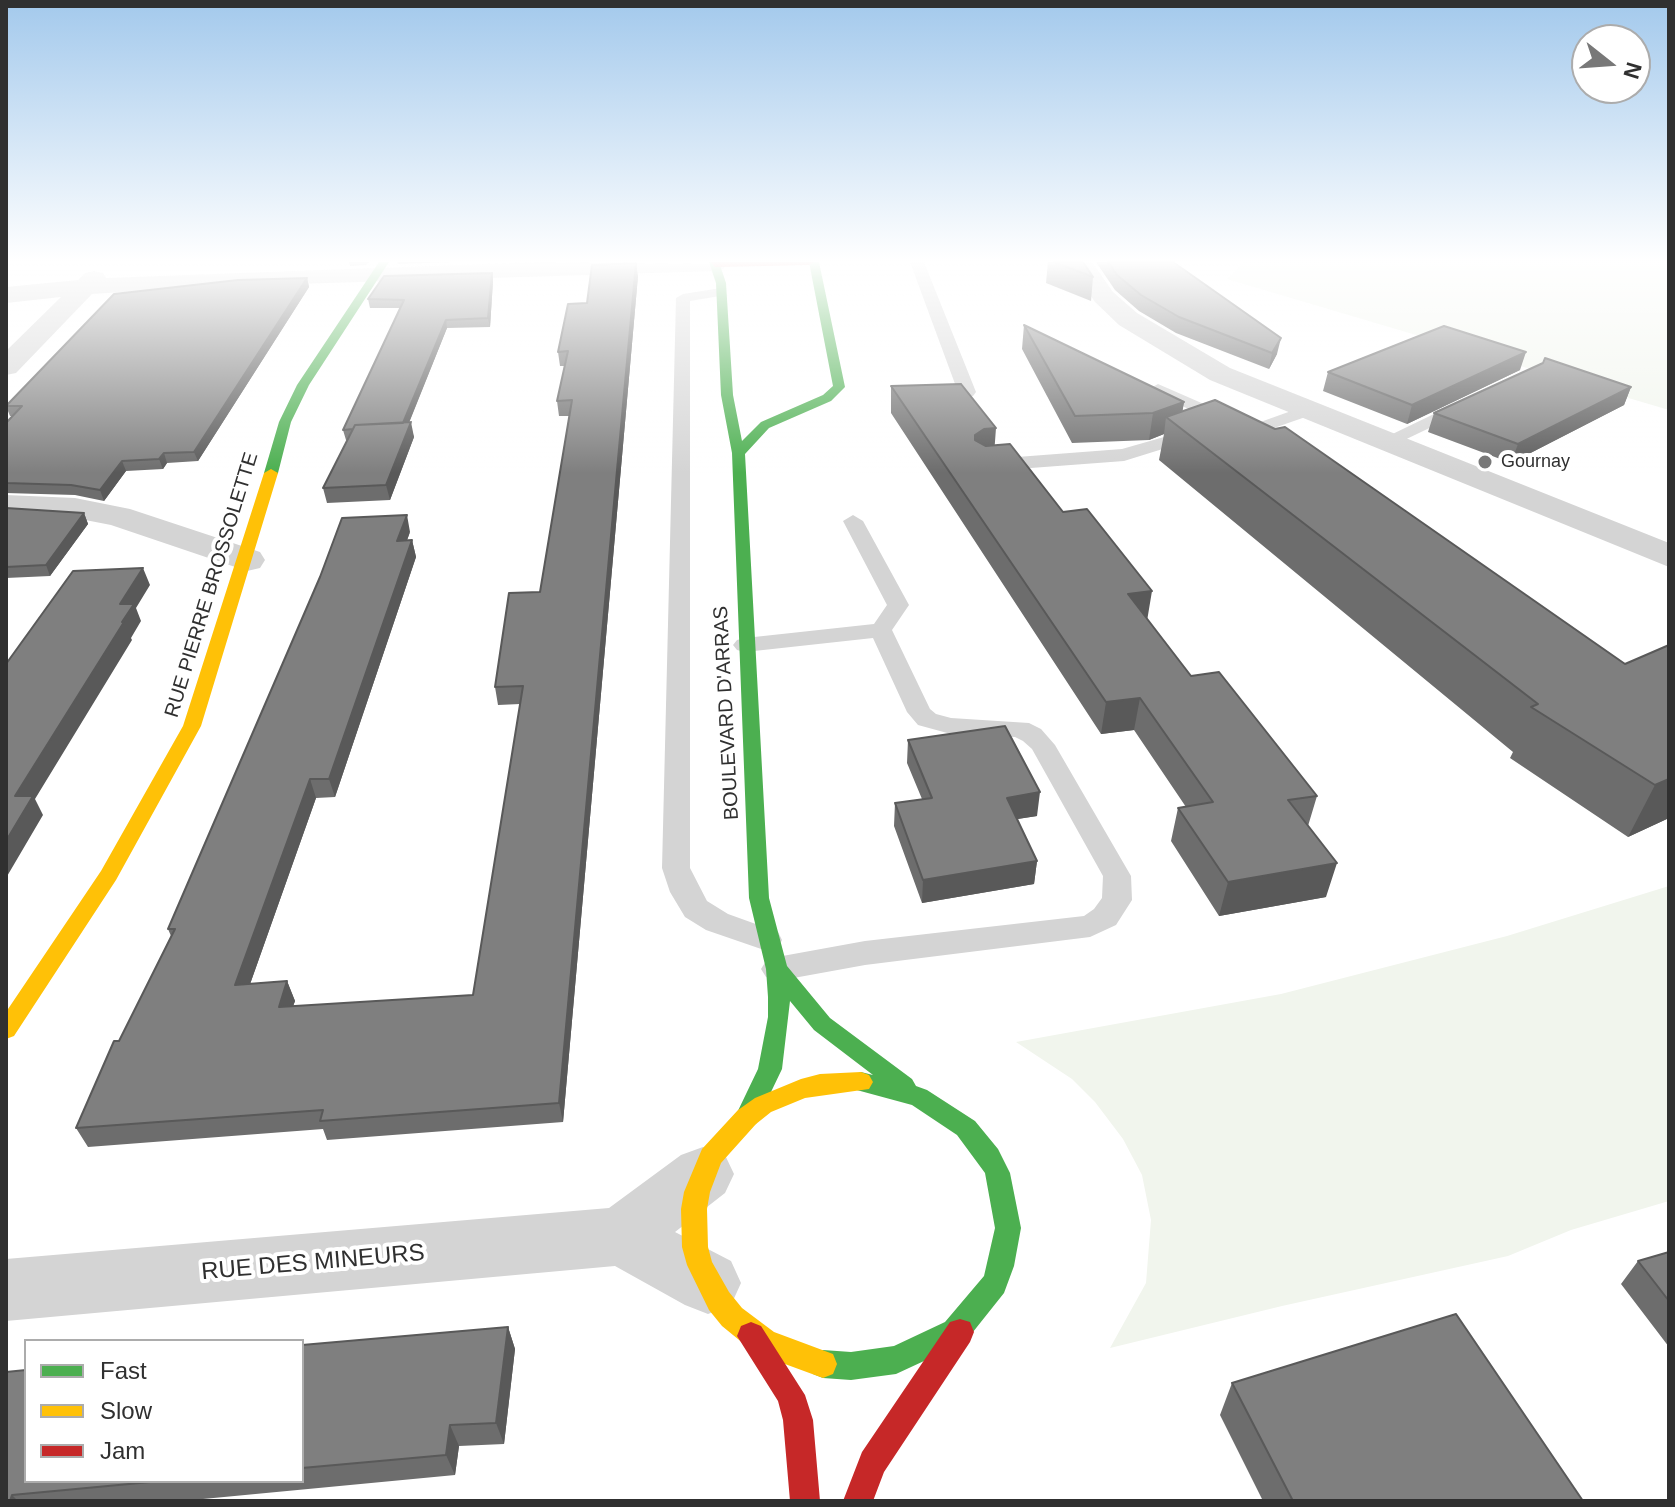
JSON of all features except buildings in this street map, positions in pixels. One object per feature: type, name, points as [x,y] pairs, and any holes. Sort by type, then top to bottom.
[{"type":"street","points":[[6,367],[40,332]]},
{"type":"street","name":"RUE PIERRE BROSSOLETTE","points":[[6,1030],[117,863],[192,726],[247,560],[285,422],[297,397],[339,332]]},
{"type":"street","name":"BOULEVARD D'ARRAS","points":[[723,332],[727,395],[738,453],[759,898],[767,940],[777,969],[779,1017],[774,1054],[747,1117]]},
{"type":"street","points":[[738,453],[758,430],[833,394],[840,383],[828,332]]},
{"type":"street","points":[[1149,332],[1220,374],[1669,556]]},
{"type":"street","points":[[727,395],[752,406],[811,404]]},
{"type":"street","points":[[6,505],[75,508],[118,516],[182,535],[247,560]]},
{"type":"street","name":"BOULEVARD D'ARRAS","points":[[777,969],[822,1024],[919,1097]]},
{"type":"street","points":[[858,1501],[886,1442],[994,1284],[1001,1266],[1008,1228],[1003,1191],[989,1157],[952,1116],[919,1097],[861,1082],[820,1084],[781,1096],[747,1117],[721,1143],[703,1174],[694,1209],[695,1247],[708,1283],[732,1317],[765,1343],[806,1360],[851,1366],[896,1360],[917,1353],[946,1338],[970,1317]]},
{"type":"street","points":[[703,1174],[621,1236],[708,1283]]},
{"type":"street","name":"RUE DES MINEURS","points":[[6,1290],[621,1236]]},
{"type":"street","points":[[748,1331],[791,1395],[800,1434],[805,1501]]},
{"type":"lane","points":[[683,332],[676,868],[696,909],[717,922],[767,940]]},
{"type":"lane","points":[[944,332],[967,392]]},
{"type":"lane","points":[[1158,389],[1251,431],[1308,410]]},
{"type":"lane","points":[[1387,441],[1474,399]]},
{"type":"lane","points":[[984,465],[1136,453],[1228,421]]},
{"type":"lane","points":[[745,645],[881,630],[898,605],[853,521]]},
{"type":"lane","points":[[777,969],[865,953],[1090,926],[1105,917],[1117,900],[1117,876],[1042,745],[1020,729],[951,726],[927,720],[919,712],[881,630]]},
{"type":"shaded area","points":[[1407,332],[1669,332],[1669,410]]},
{"type":"shaded area","points":[[1669,886],[1669,1201],[1571,1230],[1508,1256],[1110,1348],[1146,1283],[1151,1220],[1142,1175],[1123,1139],[1095,1102],[1072,1079],[1016,1042],[1281,994],[1507,936]]},
{"type":"traffic: fast","points":[[271,473],[285,422],[303,385],[338,332]]},
{"type":"traffic: fast","points":[[724,332],[727,395],[738,453],[759,898],[777,969],[779,997],[779,1017],[770,1069],[747,1117]]},
{"type":"traffic: fast","points":[[738,453],[765,425],[827,398],[839,387],[828,332]]},
{"type":"traffic: fast","points":[[777,969],[822,1024],[904,1086]]},
{"type":"traffic: fast","points":[[823,1364],[851,1366],[896,1360],[955,1332],[994,1284],[1001,1266],[1008,1228],[997,1173],[989,1157],[966,1128],[919,1097],[861,1082]]},
{"type":"traffic: slow","points":[[6,1030],[109,875],[192,726],[271,473]]},
{"type":"traffic: slow","points":[[823,1364],[765,1343],[732,1317],[719,1301],[700,1265],[695,1247],[694,1209],[697,1192],[711,1157],[747,1117],[763,1105],[801,1089],[820,1084],[861,1082]]},
{"type":"traffic: jam","points":[[858,1501],[873,1463],[960,1332]]},
{"type":"traffic: jam","points":[[751,1336],[791,1395],[798,1420],[805,1501]]},
{"type":"place","name":"Gournay","points":[[1485,462]]}]
